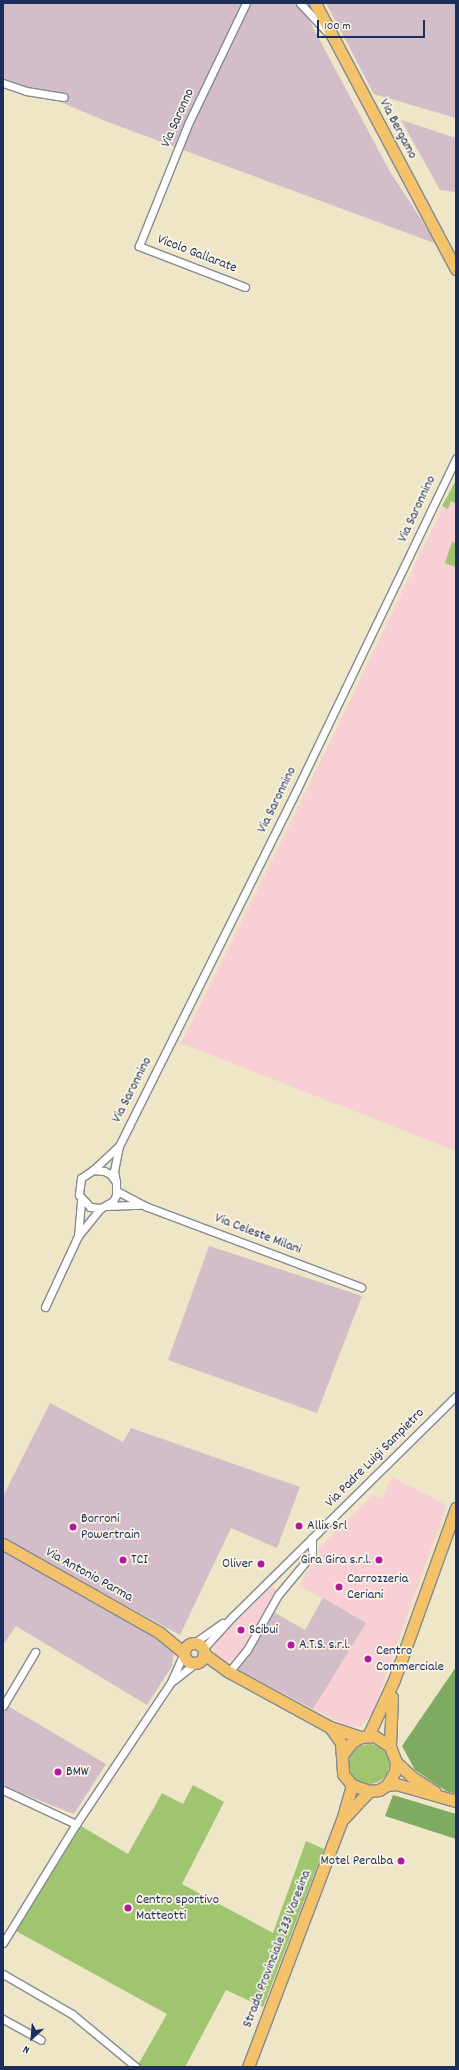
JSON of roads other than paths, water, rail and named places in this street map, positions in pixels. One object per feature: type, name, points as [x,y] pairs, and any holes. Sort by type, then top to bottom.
[{"type":"main road","name":"Via Bergamo","points":[[315,3],[456,269]]},
{"type":"main road","points":[[343,1754],[352,1742],[365,1737],[394,1680],[456,1508]]},
{"type":"main road","name":"Via Antonio Parma","points":[[3,1544],[160,1633],[183,1653],[186,1661],[200,1657],[194,1643],[160,1633]]},
{"type":"main road","points":[[183,1653],[188,1645],[194,1643]]},
{"type":"main road","points":[[200,1657],[330,1727],[365,1737],[383,1740],[390,1746]]},
{"type":"main road","points":[[394,1680],[390,1707],[390,1746],[396,1762],[412,1777],[444,1797]]},
{"type":"main road","points":[[330,1727],[341,1743],[343,1754],[343,1774],[352,1785],[369,1791],[387,1785],[396,1784],[456,1801]]},
{"type":"main road","points":[[387,1785],[393,1778],[396,1762]]},
{"type":"main road","name":"Strada Provinciale 233 Varesina","points":[[248,2067],[342,1820],[352,1785]]},
{"type":"main road","name":"Strada Provinciale 233 Varesina","points":[[342,1820],[369,1791]]},
{"type":"street","name":"Via Saronno","points":[[139,246],[188,124],[246,3]]},
{"type":"street","points":[[300,3],[336,43]]},
{"type":"street","points":[[3,83],[26,91],[64,97]]},
{"type":"street","name":"Vicolo Gallarate","points":[[139,246],[245,287]]},
{"type":"street","name":"Via Saronnino","points":[[45,1307],[78,1236],[104,1207],[113,1201],[117,1191],[114,1170],[119,1146],[296,791],[455,461],[456,452]]},
{"type":"street","points":[[447,476],[456,474]]},
{"type":"street","name":"Via Saronnino","points":[[78,1236],[81,1198],[79,1184],[81,1178],[119,1146]]},
{"type":"street","points":[[92,1170],[104,1171],[116,1182]]},
{"type":"street","points":[[117,1191],[145,1206]]},
{"type":"street","points":[[81,1198],[90,1207],[104,1207],[118,1204],[145,1206]]},
{"type":"street","name":"Via Celeste Milani","points":[[145,1206],[361,1287]]},
{"type":"street","name":"Via Padre Luigi Sampietro","points":[[171,1682],[200,1657],[232,1617],[456,1396]]},
{"type":"street","points":[[230,1672],[247,1650],[278,1596],[312,1554],[312,1538]]},
{"type":"street","name":"Via Padre Luigi Sampietro","points":[[194,1643],[232,1617]]},
{"type":"street","points":[[3,1706],[35,1652]]},
{"type":"street","name":"Via Padre Luigi Sampietro","points":[[3,1942],[76,1824],[171,1682],[183,1653]]},
{"type":"street","points":[[3,1790],[76,1824]]},
{"type":"street","points":[[3,1974],[72,2014],[136,2067]]},
{"type":"street","points":[[3,2019],[41,2040]]},
{"type":"place","name":"Allix Srl","points":[[299,1526]]},
{"type":"place","name":"Borroni Powertrain","points":[[73,1527]]},
{"type":"place","name":"TCI","points":[[123,1560]]},
{"type":"place","name":"Gira Gira s.r.l.","points":[[379,1560]]},
{"type":"place","name":"Oliver","points":[[261,1564]]},
{"type":"place","name":"Carrozzeria Ceriani","points":[[339,1587]]},
{"type":"place","name":"Scibui","points":[[241,1630]]},
{"type":"place","name":"A.T.S. s.r.l.","points":[[291,1645]]},
{"type":"place","name":"Centro Commerciale","points":[[368,1659]]},
{"type":"place","name":"BMW","points":[[58,1772]]},
{"type":"place","name":"Motel Peralba","points":[[401,1861]]},
{"type":"place","name":"Centro sportivo Matteotti","points":[[128,1908]]}]
